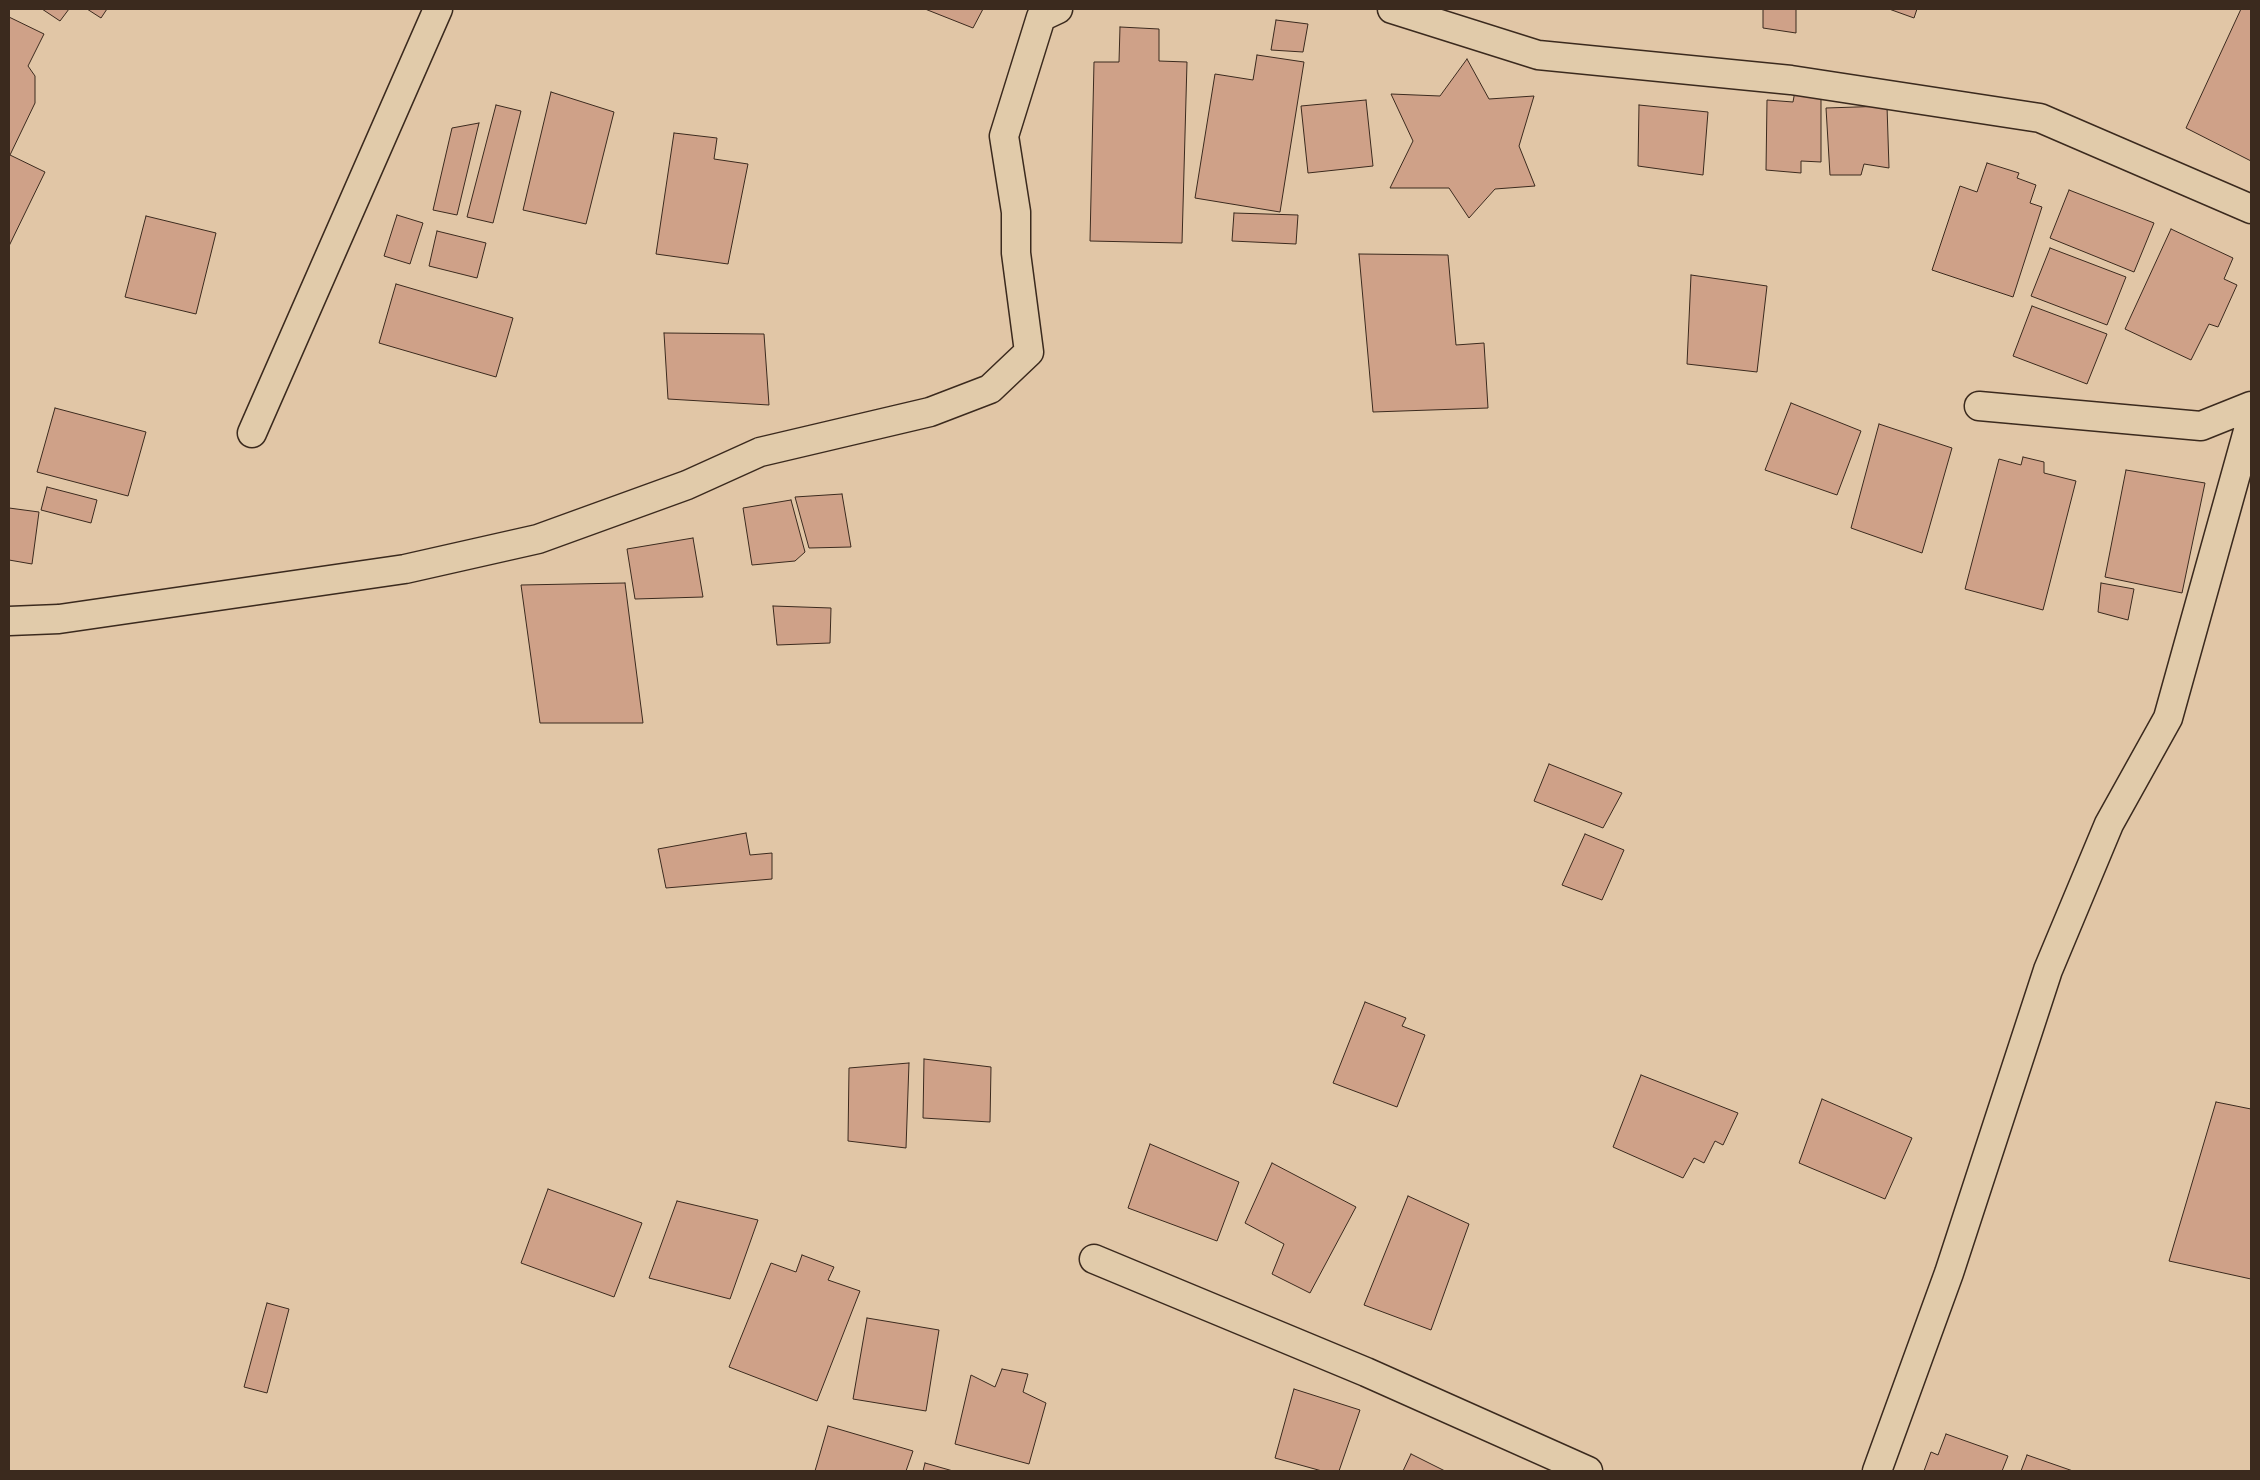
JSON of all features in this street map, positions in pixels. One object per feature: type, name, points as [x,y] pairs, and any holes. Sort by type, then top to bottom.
[{"type":"street","points":[[252,433],[438,9]]},
{"type":"street","points":[[9,621],[59,619],[405,569],[538,539],[687,485],[760,452],[930,412],[990,389],[1029,352],[1016,253],[1016,212],[1004,136],[1040,17],[1058,9]]},
{"type":"street","points":[[1392,9],[1538,55],[1791,80],[2040,118],[2251,209]]},
{"type":"street","points":[[1979,406],[2201,426],[2251,406]]},
{"type":"street","points":[[1876,1471],[1949,1273],[2048,970],[2109,824],[2168,718],[2251,420]]},
{"type":"street","points":[[1094,1259],[1366,1372],[1588,1471]]},
{"type":"building","points":[[42,9],[69,9],[60,21]]},
{"type":"building","points":[[87,9],[107,9],[101,18]]},
{"type":"building","points":[[925,9],[983,9],[973,28]]},
{"type":"building","points":[[1763,9],[1796,9],[1796,33],[1763,28]]},
{"type":"building","points":[[1889,9],[1917,9],[1914,18]]},
{"type":"building","points":[[2241,9],[2251,9],[2251,161],[2186,128]]},
{"type":"building","points":[[9,17],[44,34],[28,66],[35,76],[35,103],[10,155],[45,172],[9,246]]},
{"type":"building","points":[[1276,20],[1308,24],[1303,52],[1271,50]]},
{"type":"building","points":[[1120,27],[1159,29],[1159,61],[1187,62],[1182,243],[1090,241],[1094,62],[1119,62]]},
{"type":"building","points":[[1257,55],[1304,62],[1280,212],[1195,198],[1215,74],[1253,80]]},
{"type":"building","points":[[1467,59],[1489,99],[1534,96],[1519,146],[1535,186],[1495,189],[1469,218],[1449,188],[1390,188],[1413,141],[1391,94],[1440,96]]},
{"type":"building","points":[[1795,91],[1821,95],[1821,162],[1801,161],[1801,173],[1766,170],[1767,100],[1793,102]]},
{"type":"building","points":[[551,92],[614,112],[586,224],[523,210]]},
{"type":"building","points":[[1366,100],[1373,166],[1308,173],[1301,106]]},
{"type":"building","points":[[496,105],[521,111],[493,223],[467,217]]},
{"type":"building","points":[[1639,105],[1708,112],[1703,175],[1638,166]]},
{"type":"building","points":[[1887,106],[1889,168],[1864,164],[1861,175],[1830,175],[1826,108]]},
{"type":"building","points":[[479,123],[457,215],[433,210],[452,128]]},
{"type":"building","points":[[674,133],[717,138],[714,159],[748,164],[728,264],[656,254]]},
{"type":"building","points":[[1987,163],[2019,173],[2017,178],[2036,185],[2030,203],[2042,207],[2013,297],[1932,270],[1960,186],[1977,192]]},
{"type":"building","points":[[2069,190],[2154,223],[2134,272],[2050,238]]},
{"type":"building","points":[[1234,213],[1298,215],[1296,244],[1232,241]]},
{"type":"building","points":[[397,215],[423,223],[410,264],[384,256]]},
{"type":"building","points":[[146,216],[216,233],[196,314],[125,297]]},
{"type":"building","points":[[2171,229],[2233,258],[2224,279],[2237,285],[2218,327],[2209,324],[2191,360],[2125,329]]},
{"type":"building","points":[[437,231],[486,243],[477,278],[429,266]]},
{"type":"building","points":[[2050,248],[2126,277],[2107,325],[2031,296]]},
{"type":"building","points":[[1359,254],[1448,255],[1456,345],[1484,343],[1488,408],[1373,412]]},
{"type":"building","points":[[1691,275],[1767,286],[1757,372],[1687,364]]},
{"type":"building","points":[[396,284],[513,318],[496,377],[379,343]]},
{"type":"building","points":[[2032,306],[2107,334],[2087,384],[2013,356]]},
{"type":"building","points":[[664,333],[764,334],[769,405],[668,399]]},
{"type":"building","points":[[1791,403],[1861,431],[1837,495],[1765,470]]},
{"type":"building","points":[[55,408],[146,432],[128,496],[37,472]]},
{"type":"building","points":[[1879,424],[1952,448],[1922,553],[1851,528]]},
{"type":"building","points":[[2023,457],[2044,462],[2044,473],[2076,481],[2043,610],[1965,589],[1999,459],[2021,465]]},
{"type":"building","points":[[2126,470],[2205,483],[2182,593],[2105,577]]},
{"type":"building","points":[[47,487],[97,500],[91,523],[41,510]]},
{"type":"building","points":[[842,494],[851,547],[809,548],[795,497]]},
{"type":"building","points":[[791,500],[805,552],[795,561],[752,565],[743,508]]},
{"type":"building","points":[[9,508],[39,512],[32,564],[9,560]]},
{"type":"building","points":[[693,538],[703,597],[635,599],[627,549]]},
{"type":"building","points":[[625,583],[643,723],[540,723],[521,585]]},
{"type":"building","points":[[2101,583],[2134,589],[2128,620],[2098,612]]},
{"type":"building","points":[[773,606],[831,608],[830,643],[777,645]]},
{"type":"building","points":[[1549,764],[1622,793],[1603,828],[1534,801]]},
{"type":"building","points":[[746,833],[750,855],[772,853],[772,879],[666,888],[658,849]]},
{"type":"building","points":[[1585,834],[1624,850],[1602,900],[1562,885]]},
{"type":"building","points":[[1365,1002],[1406,1018],[1402,1026],[1425,1035],[1397,1107],[1333,1083]]},
{"type":"building","points":[[924,1059],[991,1067],[990,1122],[923,1118]]},
{"type":"building","points":[[909,1063],[906,1148],[848,1141],[849,1068]]},
{"type":"building","points":[[1641,1075],[1738,1113],[1723,1145],[1715,1141],[1704,1163],[1694,1158],[1683,1178],[1613,1147]]},
{"type":"building","points":[[1822,1099],[1912,1138],[1885,1199],[1799,1163]]},
{"type":"building","points":[[2216,1102],[2251,1109],[2251,1279],[2169,1261]]},
{"type":"building","points":[[1150,1144],[1239,1182],[1217,1241],[1128,1208]]},
{"type":"building","points":[[1272,1163],[1356,1207],[1310,1293],[1272,1274],[1284,1244],[1245,1223]]},
{"type":"building","points":[[548,1189],[642,1223],[614,1297],[521,1263]]},
{"type":"building","points":[[1408,1196],[1469,1224],[1431,1330],[1364,1305]]},
{"type":"building","points":[[677,1201],[758,1220],[730,1299],[649,1278]]},
{"type":"building","points":[[802,1255],[834,1267],[828,1280],[860,1291],[817,1401],[729,1367],[771,1263],[796,1272]]},
{"type":"building","points":[[267,1303],[289,1309],[267,1393],[244,1387]]},
{"type":"building","points":[[867,1318],[939,1330],[926,1411],[853,1399]]},
{"type":"building","points":[[1002,1369],[1028,1374],[1023,1392],[1046,1403],[1029,1464],[955,1444],[971,1375],[995,1387]]},
{"type":"building","points":[[1294,1389],[1360,1410],[1339,1471],[1322,1471],[1275,1458]]},
{"type":"building","points":[[828,1426],[913,1451],[906,1471],[815,1471]]},
{"type":"building","points":[[1946,1434],[2008,1456],[2002,1471],[1924,1471],[1931,1452],[1938,1455]]},
{"type":"building","points":[[1411,1454],[1445,1471],[1403,1471]]},
{"type":"building","points":[[2027,1455],[2073,1471],[2021,1471]]},
{"type":"building","points":[[925,1463],[953,1471],[923,1471]]}]
